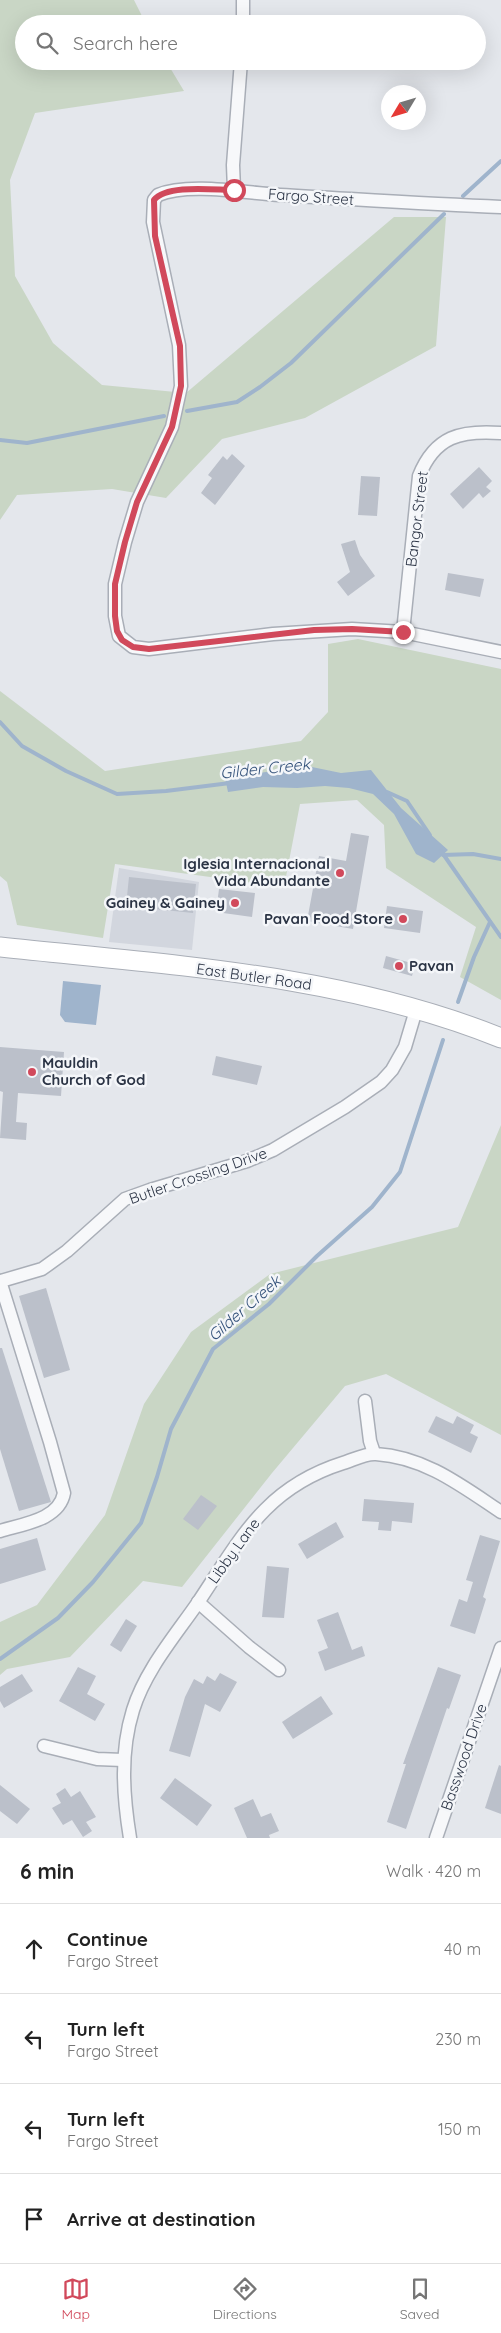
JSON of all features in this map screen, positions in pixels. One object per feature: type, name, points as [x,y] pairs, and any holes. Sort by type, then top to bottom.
[{"type":"main road","name":"East Butler Road","points":[[0,947],[244,974],[332,989],[416,1010],[501,1038]]},
{"type":"street","points":[[243,15],[244,0]]},
{"type":"street","points":[[234,190],[233,166],[240,70]]},
{"type":"street","name":"Fargo Street","points":[[501,207],[234,190],[184,190],[164,193],[154,200],[155,236],[180,346],[181,386],[172,427],[137,502],[115,584],[117,631],[128,644],[149,649],[314,630],[352,629],[403,632],[501,652]]},
{"type":"street","name":"Bangor Street","points":[[403,632],[419,476],[425,461],[434,450],[452,437],[464,433],[501,432]]},
{"type":"street","name":"Butler Crossing Drive","points":[[0,1531],[54,1512],[62,1502],[64,1493],[0,1281],[42,1269],[67,1251],[125,1199],[247,1161],[273,1150],[345,1107],[381,1082],[392,1070],[405,1047],[416,1010]]},
{"type":"street","points":[[365,1401],[370,1441],[374,1453],[426,1465],[501,1512]]},
{"type":"street","name":"Libby Lane","points":[[130,1838],[124,1791],[124,1760],[129,1724],[140,1693],[157,1662],[242,1536],[273,1501],[317,1473],[374,1453]]},
{"type":"street","points":[[198,1602],[249,1647],[279,1670]]},
{"type":"street","name":"Basswood Drive","points":[[436,1838],[501,1648]]},
{"type":"street","points":[[44,1746],[97,1759],[124,1760]]},
{"type":"shaded area","points":[[119,868],[199,882],[192,950],[109,942]]},
{"type":"green space","points":[[0,0],[134,0],[142,15],[15,15],[15,70],[171,70],[184,91],[35,113],[10,180],[15,276],[53,343],[102,385],[186,393],[394,217],[446,217],[436,346],[305,418],[222,439],[166,498],[112,489],[17,495],[0,520]]},
{"type":"green space","points":[[358,639],[501,669],[501,1000],[460,977],[476,927],[386,868],[384,825],[357,800],[300,804],[284,887],[115,864],[103,938],[17,925],[7,882],[0,876],[0,691],[105,771],[301,741],[328,712],[328,644]]},
{"type":"green space","points":[[501,1125],[501,1435],[386,1374],[345,1386],[272,1473],[182,1587],[143,1581],[70,1657],[7,1669],[0,1675],[0,1622],[37,1605],[105,1515],[144,1404],[191,1332],[270,1274],[458,1227]]},
{"type":"water","name":"Gilder Creek","points":[[307,766],[341,773],[371,770],[401,808],[448,850],[434,863],[416,854],[394,814],[373,794],[349,788],[325,786],[297,788],[263,787],[228,792],[225,778]]},
{"type":"water","points":[[63,981],[101,985],[96,1025],[65,1022],[60,1015]]},
{"type":"building","points":[[232,454],[245,466],[215,505],[201,493],[212,478],[208,475],[223,456],[227,460]]},
{"type":"building","points":[[479,467],[492,481],[486,487],[491,491],[483,498],[479,493],[463,509],[450,494]]},
{"type":"building","points":[[361,476],[380,477],[377,516],[358,515]]},
{"type":"building","points":[[355,540],[360,555],[375,576],[348,596],[337,582],[350,572],[341,544]]},
{"type":"building","points":[[448,573],[484,579],[480,597],[445,590]]},
{"type":"building","points":[[351,833],[369,836],[353,929],[307,921],[319,856],[346,861]]},
{"type":"building","points":[[129,877],[196,884],[193,913],[126,906]]},
{"type":"building","name":"Gainey & Gainey","points":[[219,889],[255,893],[252,917],[216,912]]},
{"type":"building","name":"Pavan Food Store","points":[[387,906],[423,911],[420,933],[384,928]]},
{"type":"building","name":"Pavan","points":[[386,956],[415,964],[412,976],[383,968]]},
{"type":"building","name":"Mauldin Church of God","points":[[0,1047],[64,1052],[61,1096],[18,1093],[16,1122],[27,1123],[26,1140],[0,1138],[3,1092],[0,1091]]},
{"type":"building","points":[[216,1056],[262,1066],[257,1085],[212,1075]]},
{"type":"building","points":[[46,1288],[70,1370],[44,1378],[19,1296]]},
{"type":"building","points":[[0,1348],[2,1348],[51,1502],[19,1511],[0,1449]]},
{"type":"building","points":[[436,1416],[453,1424],[457,1416],[474,1425],[470,1433],[478,1437],[471,1453],[428,1432]]},
{"type":"building","points":[[201,1495],[217,1506],[198,1530],[183,1519]]},
{"type":"building","points":[[364,1499],[414,1503],[412,1523],[392,1521],[391,1531],[378,1530],[379,1522],[362,1521]]},
{"type":"building","points":[[336,1522],[344,1537],[307,1559],[298,1544]]},
{"type":"building","points":[[480,1535],[500,1541],[483,1597],[486,1599],[475,1634],[450,1626],[459,1599],[467,1602],[473,1582],[466,1580]]},
{"type":"building","points":[[37,1538],[46,1570],[0,1584],[0,1549]]},
{"type":"building","points":[[267,1566],[289,1568],[284,1618],[262,1617]]},
{"type":"building","points":[[338,1612],[352,1650],[362,1646],[365,1656],[325,1671],[318,1652],[328,1648],[317,1620]]},
{"type":"building","points":[[126,1619],[137,1626],[121,1652],[110,1645]]},
{"type":"building","points":[[78,1667],[96,1676],[87,1694],[105,1704],[95,1721],[59,1701]]},
{"type":"building","points":[[438,1667],[461,1675],[449,1709],[447,1708],[406,1829],[387,1822],[406,1764],[403,1764]]},
{"type":"building","points":[[220,1673],[237,1682],[220,1712],[205,1704],[190,1757],[169,1751],[185,1697],[194,1679],[203,1684],[207,1676],[215,1681]]},
{"type":"building","points":[[22,1674],[33,1691],[4,1708],[0,1701],[0,1687]]},
{"type":"building","points":[[321,1696],[333,1714],[293,1739],[282,1722]]},
{"type":"building","points":[[499,1765],[501,1766],[501,1814],[485,1808]]},
{"type":"building","points":[[175,1778],[212,1805],[197,1826],[160,1798]]},
{"type":"building","points":[[0,1785],[30,1809],[17,1824],[0,1811]]},
{"type":"building","points":[[65,1788],[71,1797],[80,1791],[96,1817],[86,1822],[92,1831],[83,1837],[72,1820],[63,1825],[52,1808],[61,1803],[56,1794]]},
{"type":"building","points":[[253,1799],[261,1817],[271,1813],[279,1831],[269,1835],[270,1838],[247,1838],[234,1808]]},
{"type":"waterway","points":[[463,196],[501,161]]},
{"type":"waterway","points":[[187,411],[237,402],[260,387],[291,363],[444,214]]},
{"type":"waterway","points":[[0,440],[27,443],[164,416]]},
{"type":"waterway","name":"Gilder Creek","points":[[0,722],[22,746],[66,771],[117,794],[166,791],[230,783]]},
{"type":"waterway","name":"Gilder Creek","points":[[387,792],[407,801],[430,835]]},
{"type":"waterway","name":"Gilder Creek","points":[[441,851],[501,937]]},
{"type":"waterway","points":[[443,855],[473,854],[501,859]]},
{"type":"waterway","name":"Gilder Creek","points":[[458,1002],[474,957],[490,922]]},
{"type":"waterway","name":"Gilder Creek","points":[[0,1659],[58,1618],[93,1582],[141,1523],[171,1429],[213,1349],[269,1304],[317,1256],[372,1207],[400,1172],[443,1040]]},
{"type":"place","name":"Iglesia Internacional Vida Abundante","points":[[340,873]]},
{"type":"place","name":"Gainey & Gainey","points":[[235,903]]},
{"type":"place","name":"Pavan Food Store","points":[[403,919]]},
{"type":"place","name":"Pavan","points":[[399,966]]},
{"type":"place","name":"Mauldin Church of God","points":[[32,1072]]},
{"type":"route","points":[[234,190],[184,190],[164,193],[158,195],[154,200],[153,222],[155,236],[180,346],[181,386],[172,427],[137,502],[125,542],[115,584],[117,631],[122,640],[133,647],[149,649],[314,630],[352,629],[403,632]]}]
